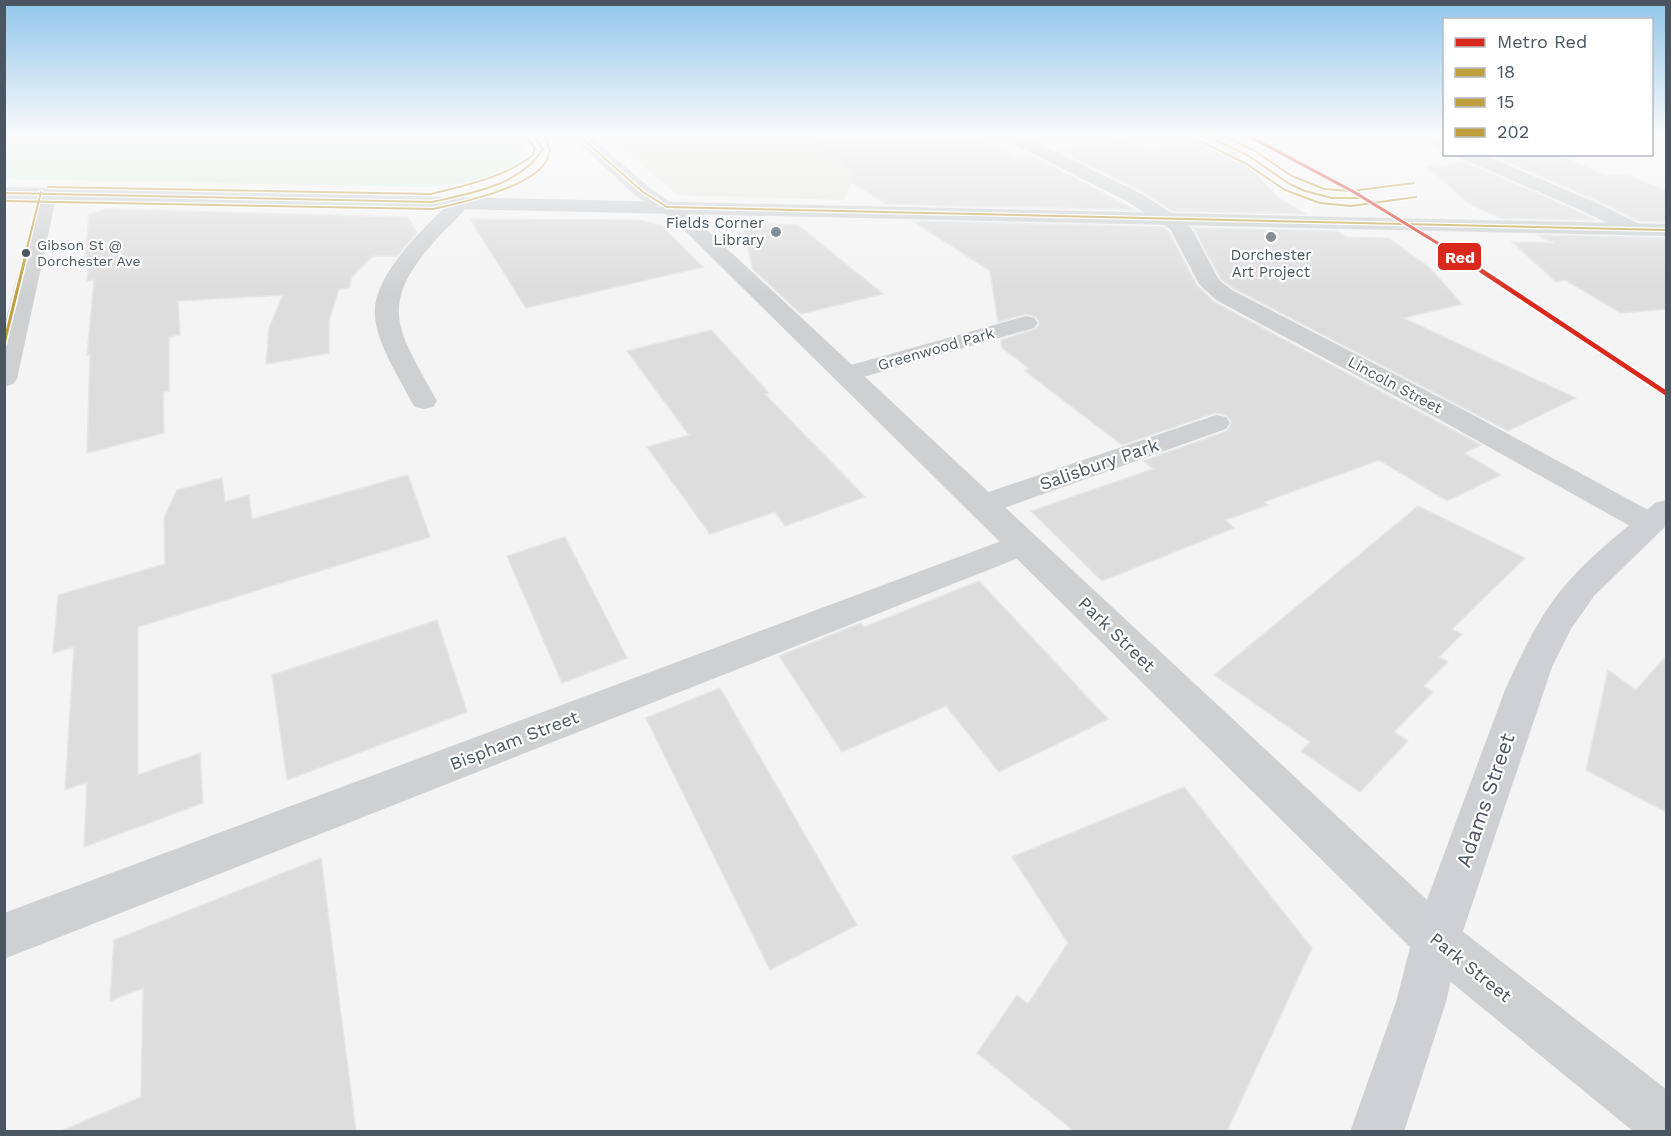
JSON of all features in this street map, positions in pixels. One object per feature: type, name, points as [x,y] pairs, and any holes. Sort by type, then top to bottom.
[{"type":"main road","name":"Park Street","points":[[637,187],[667,207]]},
{"type":"main road","points":[[4,193],[1666,230]]},
{"type":"main road","name":"Adams Street","points":[[1377,1131],[1421,1002],[1436,940],[1524,690],[1547,639],[1571,600],[1585,584],[1658,517]]},
{"type":"street","name":"Lincoln Street","points":[[1113,187],[1135,198],[1183,231],[1210,284],[1224,295],[1454,416],[1658,517]]},
{"type":"street","points":[[1543,187],[1634,229]]},
{"type":"street","points":[[4,379],[48,194]]},
{"type":"street","points":[[424,400],[398,348],[386,313],[392,289],[404,268],[460,202]]},
{"type":"street","name":"Park Street","points":[[667,207],[685,220],[1436,940],[1666,1123]]},
{"type":"street","name":"Greenwood Park","points":[[846,374],[1026,323]]},
{"type":"street","name":"Salisbury Park","points":[[982,505],[1216,423]]},
{"type":"street","name":"Bispham Street","points":[[4,936],[1023,544]]},
{"type":"shaded area","points":[[668,187],[850,187],[844,200],[678,195]]},
{"type":"building","points":[[859,187],[1092,187],[1136,210],[886,204]]},
{"type":"building","points":[[1133,187],[1268,187],[1280,199],[1306,214],[1172,211]]},
{"type":"building","points":[[1450,187],[1522,187],[1596,220],[1500,218],[1468,203]]},
{"type":"building","points":[[1565,187],[1658,187],[1666,190],[1666,222],[1638,221]]},
{"type":"building","points":[[107,209],[408,217],[417,233],[397,256],[373,256],[352,277],[349,288],[339,289],[329,321],[329,353],[266,364],[269,328],[283,295],[178,301],[180,335],[169,337],[169,391],[163,392],[164,433],[87,453],[90,354],[87,355],[94,280],[87,281],[89,258],[85,259],[89,214]]},
{"type":"building","points":[[470,219],[641,220],[662,226],[703,267],[526,308]]},
{"type":"building","points":[[913,221],[1163,227],[1168,231],[1197,285],[1214,302],[1481,445],[1464,453],[1501,475],[1447,501],[1379,460],[1264,502],[1268,505],[1225,520],[1234,528],[1102,581],[1031,511],[1153,469],[1143,461],[1227,431],[1232,422],[1226,415],[1215,413],[1122,445],[1025,371],[1030,369],[1002,348],[1001,340],[1036,329],[1040,323],[1036,317],[1025,314],[998,322],[990,271]]},
{"type":"building","points":[[772,224],[798,225],[883,294],[801,314],[753,269],[743,230]]},
{"type":"building","points":[[1193,228],[1336,231],[1346,237],[1388,238],[1429,267],[1462,304],[1403,318],[1576,398],[1508,431],[1233,288],[1221,279]]},
{"type":"building","points":[[1537,235],[1666,238],[1666,309],[1621,313],[1565,280],[1556,282],[1512,242],[1554,243]]},
{"type":"building","points":[[711,330],[769,393],[765,394],[865,497],[785,526],[775,512],[710,534],[647,447],[689,435],[627,351]]},
{"type":"building","points":[[408,475],[430,537],[138,627],[138,775],[200,753],[203,803],[84,847],[87,782],[65,790],[74,647],[53,653],[58,595],[165,564],[164,518],[177,490],[222,478],[225,502],[249,495],[252,519]]},
{"type":"building","points":[[1418,506],[1525,558],[1452,629],[1462,634],[1439,657],[1448,662],[1424,686],[1433,692],[1394,732],[1408,741],[1360,792],[1301,751],[1310,742],[1214,675]]},
{"type":"building","points":[[565,537],[627,658],[562,683],[507,556]]},
{"type":"building","points":[[979,581],[1108,719],[999,772],[946,706],[842,752],[779,656],[861,623],[864,627]]},
{"type":"building","points":[[437,620],[467,712],[287,780],[272,675]]},
{"type":"building","points":[[1666,656],[1666,812],[1586,770],[1608,670],[1636,690]]},
{"type":"building","points":[[720,688],[857,925],[770,970],[646,718]]},
{"type":"building","points":[[1184,787],[1312,948],[1227,1131],[1074,1131],[977,1053],[1017,995],[1028,1004],[1068,943],[1012,857]]},
{"type":"building","points":[[321,858],[356,1131],[61,1131],[141,1097],[143,988],[110,1001],[114,940]]},
{"type":"metro line","name":"Red","points":[[1345,187],[1460,257],[1666,393]]},
{"type":"transit line","name":"202","points":[[49,187],[431,194],[458,187]]},
{"type":"transit line","name":"18","points":[[4,193],[432,202],[489,187]]},
{"type":"transit line","name":"15","points":[[4,201],[433,209],[488,195],[508,187]]},
{"type":"transit line","name":"18","points":[[637,187],[667,207],[1666,230]]},
{"type":"transit line","name":"15","points":[[1281,187],[1320,203],[1351,206],[1416,197]]},
{"type":"transit line","name":"18","points":[[1297,187],[1332,198],[1365,198]]},
{"type":"transit line","name":"202","points":[[1319,187],[1351,191],[1382,187]]},
{"type":"transit line","name":"202","points":[[4,344],[41,192]]},
{"type":"place","name":"Fields Corner Library","points":[[776,232]]},
{"type":"place","name":"Dorchester Art Project","points":[[1271,237]]},
{"type":"place","name":"Gibson St @ Dorchester Ave","points":[[26,253]]}]
